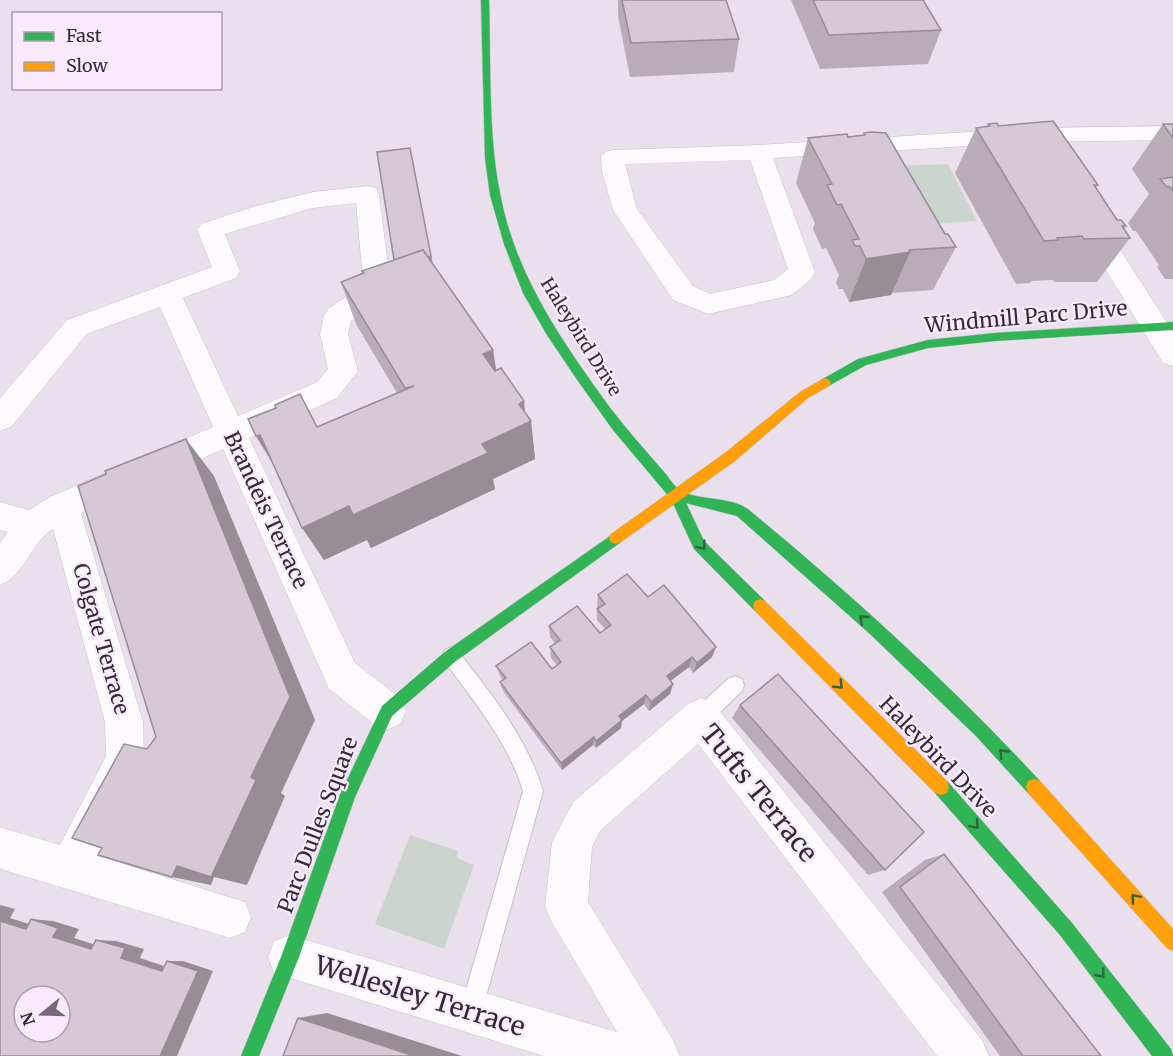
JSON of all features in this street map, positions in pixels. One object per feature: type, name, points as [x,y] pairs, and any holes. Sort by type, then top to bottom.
[{"type":"street","name":"Haleybird Drive","points":[[485,0],[490,158],[495,195],[509,244],[529,293],[582,378],[617,426],[676,495],[699,545],[951,797],[1066,929],[1164,1056]]},
{"type":"street","points":[[759,152],[802,272],[782,288],[708,304],[683,292],[626,210],[614,172],[613,157],[759,152],[1041,144],[1173,133]]},
{"type":"street","points":[[0,419],[76,327],[227,271],[210,230],[265,212],[313,200],[367,194],[377,282],[359,302],[338,316],[334,334],[343,371],[327,390],[63,506],[32,525],[0,570]]},
{"type":"street","points":[[1077,202],[1164,326],[1173,355]]},
{"type":"street","name":"Brandeis Terrace","points":[[167,293],[342,675],[387,711]]},
{"type":"street","name":"Windmill Parc Drive","points":[[676,495],[730,457],[804,395],[862,362],[939,343],[1164,326]]},
{"type":"street","name":"Parc Dulles Square","points":[[250,1056],[290,957],[348,795],[387,711],[451,656],[676,495]]},
{"type":"street","points":[[676,495],[741,511],[875,629],[982,730],[1102,860],[1173,942]]},
{"type":"street","name":"Colgate Terrace","points":[[63,506],[124,722],[125,759],[70,869]]},
{"type":"street","points":[[0,516],[32,525]]},
{"type":"street","name":"Tufts Terrace","points":[[657,1056],[566,906],[572,842],[587,816],[701,717],[966,1056]]},
{"type":"street","points":[[0,848],[230,917]]},
{"type":"street","name":"Wellesley Terrace","points":[[290,957],[620,1056]]},
{"type":"lane","points":[[451,656],[505,730],[528,768],[533,790],[470,1012]]},
{"type":"lane","points":[[701,717],[735,685]]},
{"type":"shaded area","points":[[948,164],[977,221],[921,224],[896,166]]},
{"type":"shaded area","points":[[410,835],[458,851],[457,858],[474,865],[444,949],[375,924]]},
{"type":"building","points":[[622,0],[726,0],[739,39],[631,43]]},
{"type":"building","points":[[813,0],[923,0],[941,30],[829,35]]},
{"type":"building","points":[[1053,121],[1098,185],[1094,185],[1117,220],[1121,220],[1126,226],[1122,226],[1130,238],[1084,239],[1082,236],[1044,241],[976,128],[997,123],[998,126]]},
{"type":"building","points":[[1163,124],[1173,124],[1173,138]]},
{"type":"building","points":[[871,132],[886,133],[945,234],[948,234],[956,247],[909,250],[910,252],[866,259],[860,246],[855,246],[852,240],[859,239],[841,204],[837,205],[827,185],[832,184],[808,138],[847,134],[848,137]]},
{"type":"building","points":[[410,148],[431,256],[428,257],[423,250],[394,260],[377,152]]},
{"type":"building","points":[[1173,177],[1173,191],[1160,179]]},
{"type":"building","points":[[423,250],[493,350],[483,354],[495,371],[501,368],[524,401],[519,404],[531,421],[482,444],[488,453],[353,515],[349,506],[302,528],[260,435],[256,436],[248,419],[276,408],[275,405],[300,394],[317,427],[414,386],[405,388],[341,282],[364,273],[362,271]]},
{"type":"building","points":[[186,439],[290,697],[251,777],[256,780],[211,877],[177,866],[172,877],[98,855],[102,848],[72,838],[124,744],[147,749],[156,737],[78,486],[106,474],[105,471]]},
{"type":"building","points":[[627,574],[648,597],[664,585],[716,647],[697,663],[692,657],[667,676],[673,684],[651,702],[646,695],[619,716],[622,720],[596,741],[594,737],[561,763],[500,682],[506,678],[496,666],[531,642],[552,669],[561,662],[550,647],[560,640],[549,626],[577,606],[600,633],[611,625],[597,609],[605,604],[598,595]]},
{"type":"building","points":[[778,674],[924,832],[885,870],[740,705]]},
{"type":"building","points":[[944,854],[1101,1056],[1023,1056],[900,887]]},
{"type":"building","points":[[31,919],[58,928],[53,937],[91,949],[96,940],[125,948],[121,958],[162,971],[167,961],[198,971],[160,1056],[0,1056],[0,921],[26,929]]},
{"type":"building","points":[[298,1018],[414,1056],[283,1056]]},
{"type":"traffic: fast","points":[[485,0],[490,158],[495,195],[509,244],[529,293],[551,332],[582,378],[617,426],[676,495],[699,545],[760,606]]},
{"type":"traffic: fast","points":[[825,383],[862,362],[928,344],[995,337],[1173,326]]},
{"type":"traffic: fast","points":[[676,495],[741,511],[875,629],[982,730],[1034,787]]},
{"type":"traffic: fast","points":[[250,1056],[290,957],[348,795],[387,711],[451,656],[616,538]]},
{"type":"traffic: fast","points":[[941,787],[1066,929],[1164,1056]]},
{"type":"traffic: slow","points":[[616,538],[730,457],[804,395],[825,383]]},
{"type":"traffic: slow","points":[[760,606],[941,787]]},
{"type":"traffic: slow","points":[[1034,787],[1173,942]]}]
